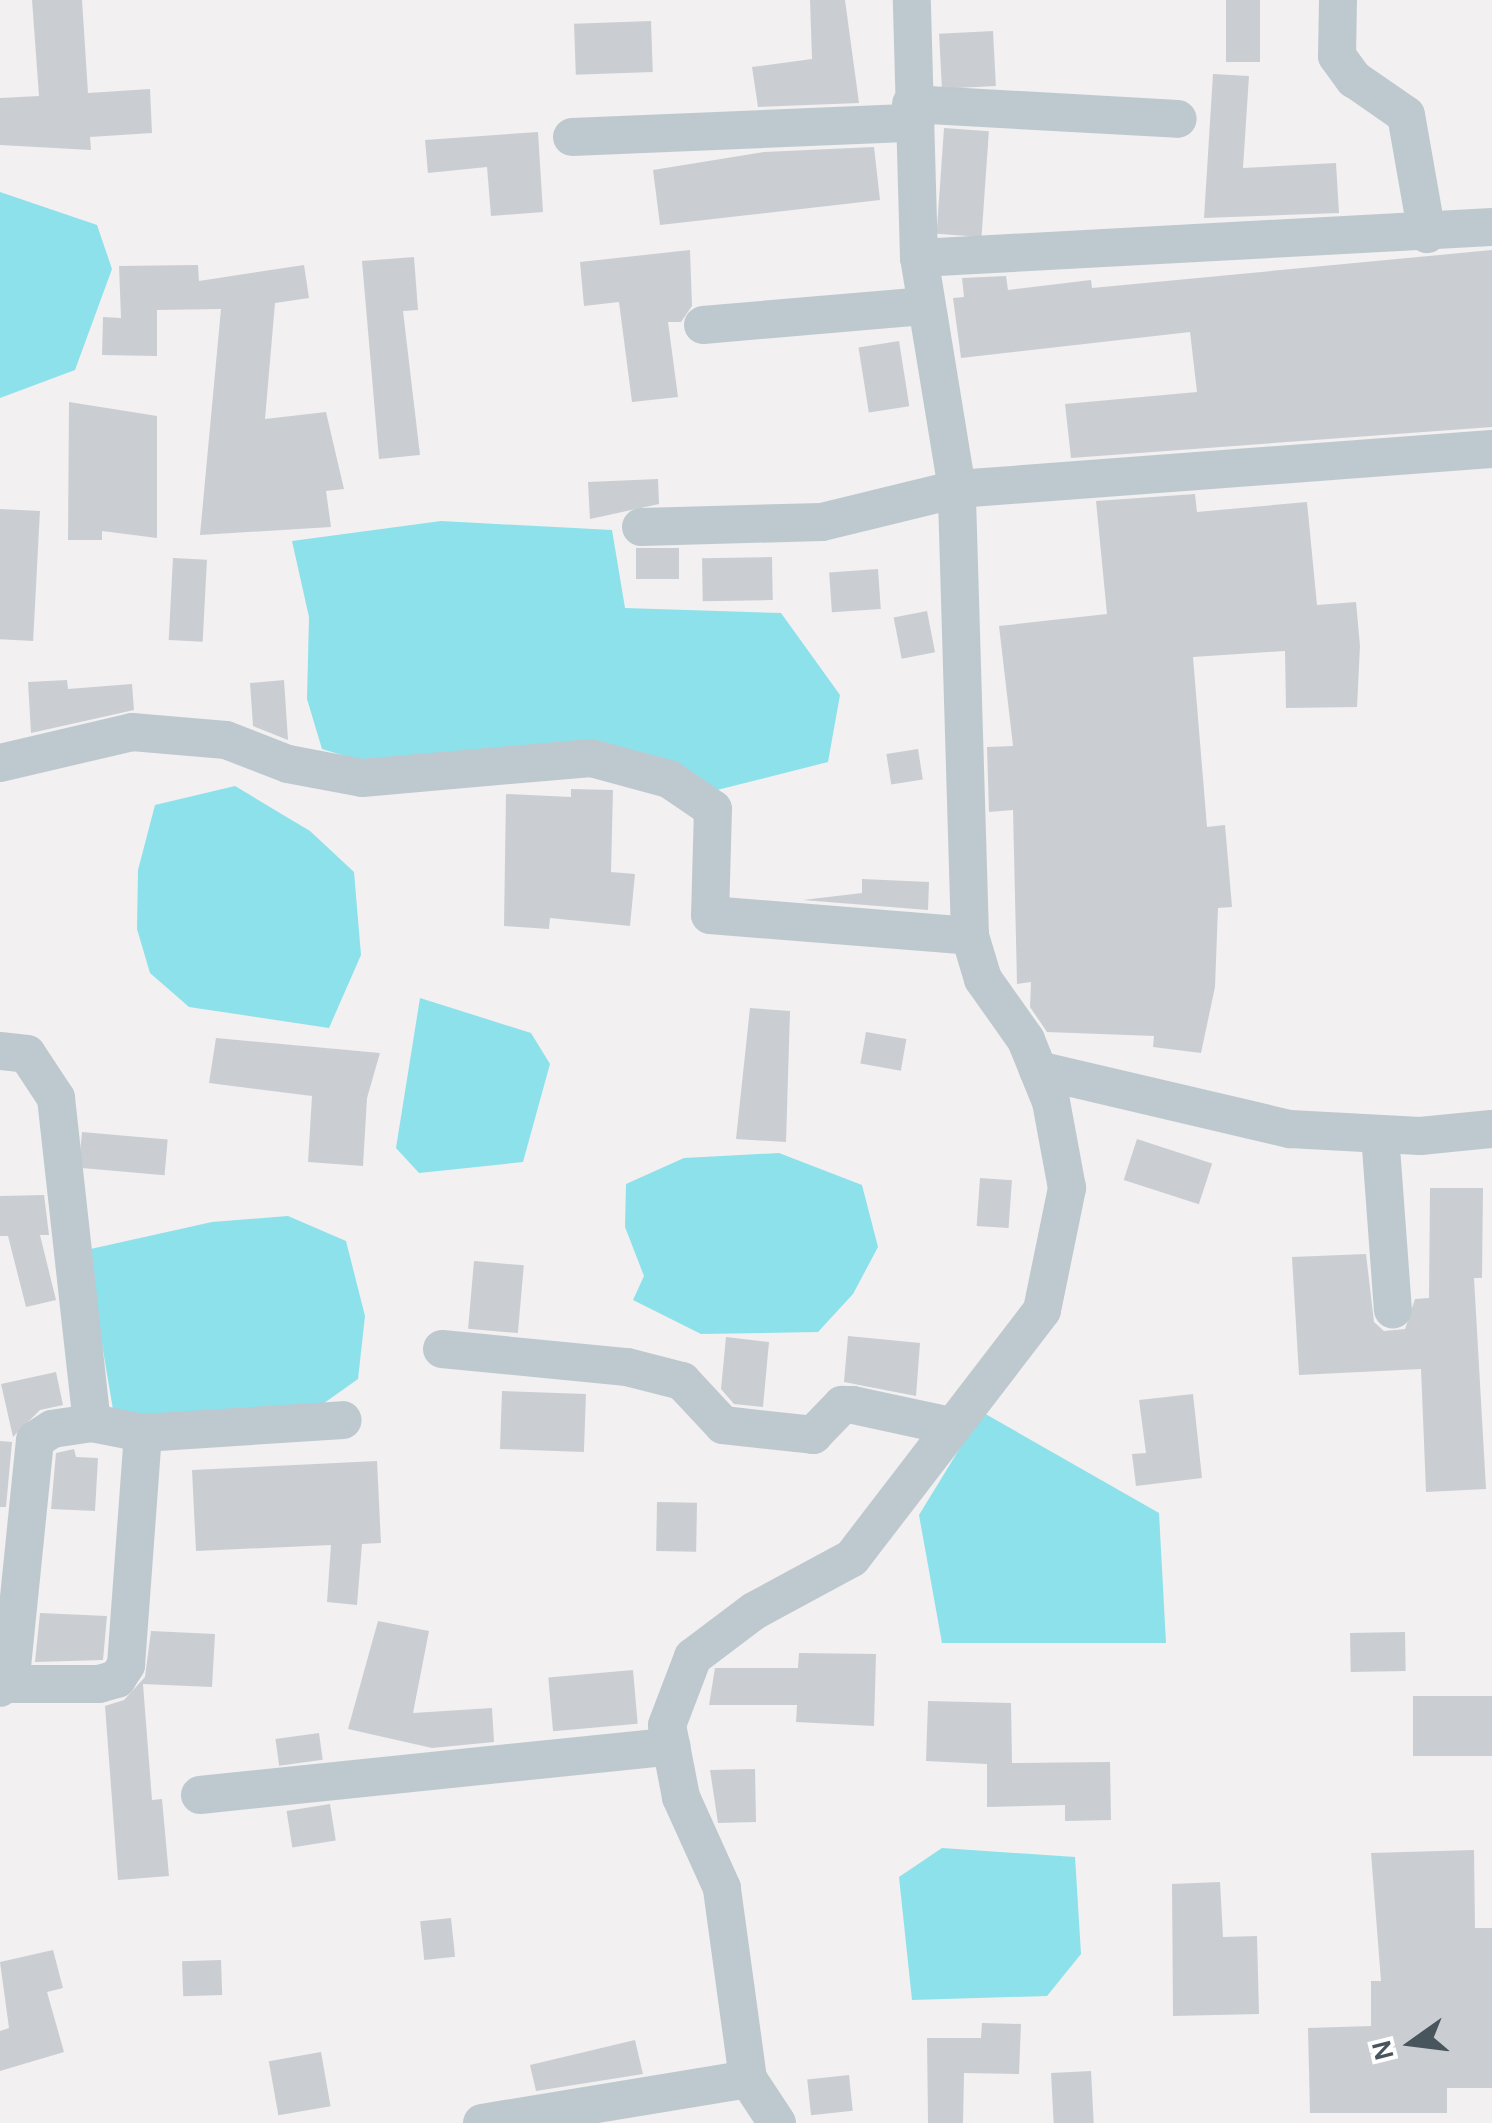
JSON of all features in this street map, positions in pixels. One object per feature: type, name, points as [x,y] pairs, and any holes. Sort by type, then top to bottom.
[{"type":"street","points":[[777,2123],[748,2079],[722,1888],[681,1797],[667,1724],[693,1658],[754,1611],[852,1558],[1042,1310],[1058,1250],[1067,1188],[1038,1070],[984,979],[970,936],[957,489],[918,258],[912,0]]},
{"type":"street","points":[[1338,0],[1337,56],[1354,79],[1406,115],[1428,234]]},
{"type":"street","points":[[572,137],[912,113],[1178,119]]},
{"type":"street","points":[[918,258],[1428,234],[1492,227]]},
{"type":"street","points":[[703,325],[926,306]]},
{"type":"street","points":[[641,527],[822,522],[957,489],[1492,449]]},
{"type":"street","points":[[0,763],[132,732],[226,740],[288,764],[362,778],[591,758],[669,779],[714,809],[710,915],[970,936]]},
{"type":"street","points":[[0,1052],[27,1054],[56,1098],[92,1423]]},
{"type":"street","points":[[1038,1070],[1290,1130],[1380,1134],[1492,1128]]},
{"type":"street","points":[[1380,1134],[1394,1310]]},
{"type":"street","points":[[442,1349],[627,1367],[682,1381],[724,1425],[813,1435],[842,1405],[853,1405],[950,1426]]},
{"type":"street","points":[[143,1433],[126,1664],[116,1679],[100,1684],[3,1686],[35,1440],[52,1428],[92,1423],[143,1433],[343,1420]]},
{"type":"street","points":[[200,1796],[671,1746]]},
{"type":"street","points":[[482,2123],[748,2079]]},
{"type":"water","points":[[0,192],[97,225],[112,269],[75,370],[0,398]]},
{"type":"water","points":[[441,521],[612,530],[625,608],[781,613],[840,695],[828,762],[717,790],[573,753],[388,769],[322,749],[307,699],[309,617],[292,541]]},
{"type":"water","points":[[235,786],[310,831],[354,872],[361,955],[329,1028],[189,1007],[150,973],[137,929],[138,870],[155,805]]},
{"type":"water","points":[[420,998],[531,1033],[550,1064],[523,1162],[419,1173],[396,1148]]},
{"type":"water","points":[[779,1153],[862,1185],[878,1247],[853,1294],[818,1332],[701,1334],[633,1300],[644,1276],[625,1227],[626,1184],[684,1158]]},
{"type":"water","points":[[288,1216],[346,1241],[365,1316],[358,1379],[310,1413],[116,1427],[86,1250],[212,1222]]},
{"type":"water","points":[[982,1412],[1159,1513],[1166,1643],[942,1643],[919,1515]]},
{"type":"water","points":[[942,1848],[1075,1857],[1081,1954],[1047,1996],[912,2000],[899,1877]]},
{"type":"building","points":[[32,0],[82,0],[88,93],[150,89],[152,133],[90,137],[91,150],[0,145],[0,98],[39,96]]},
{"type":"building","points":[[810,0],[845,0],[859,103],[758,107],[752,67],[812,59]]},
{"type":"building","points":[[1226,0],[1260,0],[1260,62],[1226,62]]},
{"type":"building","points":[[651,21],[653,72],[576,75],[574,24]]},
{"type":"building","points":[[993,31],[996,86],[942,89],[939,34]]},
{"type":"building","points":[[1213,74],[1249,76],[1243,168],[1336,163],[1339,213],[1204,218]]},
{"type":"building","points":[[944,128],[989,131],[981,237],[937,234]]},
{"type":"building","points":[[538,132],[543,212],[491,216],[487,167],[428,173],[425,140]]},
{"type":"building","points":[[874,147],[880,200],[660,225],[653,170],[764,152]]},
{"type":"building","points":[[690,250],[692,306],[681,322],[668,322],[678,397],[632,402],[619,302],[584,306],[580,262]]},
{"type":"building","points":[[1492,250],[1492,427],[1071,458],[1065,404],[1197,392],[1190,332],[961,358],[953,298],[964,297],[962,278],[1006,276],[1008,290],[1091,280],[1092,288]]},
{"type":"building","points":[[414,257],[418,310],[403,311],[420,455],[379,459],[362,261]]},
{"type":"building","points":[[198,265],[199,281],[304,265],[309,298],[275,303],[265,419],[326,412],[344,489],[326,491],[331,527],[200,535],[221,309],[157,310],[157,356],[102,355],[103,317],[121,318],[119,266]]},
{"type":"building","points":[[899,341],[909,406],[869,413],[859,347]]},
{"type":"building","points":[[69,402],[157,416],[157,538],[102,531],[102,540],[68,540]]},
{"type":"building","points":[[658,479],[659,504],[590,519],[588,482]]},
{"type":"building","points":[[1195,494],[1197,512],[1307,502],[1317,605],[1356,602],[1360,646],[1357,707],[1286,708],[1285,651],[1193,657],[1207,827],[1225,825],[1232,907],[1218,908],[1215,987],[1201,1053],[1153,1047],[1154,1036],[1047,1032],[1030,1007],[1031,982],[1017,984],[1013,810],[989,812],[987,747],[1013,746],[999,626],[1107,614],[1096,501]]},
{"type":"building","points":[[0,509],[40,511],[33,641],[0,639]]},
{"type":"building","points":[[636,548],[679,548],[679,579],[636,579]]},
{"type":"building","points":[[772,557],[773,600],[703,601],[702,558]]},
{"type":"building","points":[[173,558],[207,560],[203,642],[169,640]]},
{"type":"building","points":[[878,569],[881,609],[832,612],[829,572]]},
{"type":"building","points":[[927,611],[935,652],[902,659],[894,617]]},
{"type":"building","points":[[67,680],[68,689],[132,684],[134,710],[31,733],[28,682]]},
{"type":"building","points":[[284,680],[288,740],[253,726],[250,683]]},
{"type":"building","points":[[918,749],[923,780],[891,785],[886,754]]},
{"type":"building","points":[[571,789],[613,790],[611,872],[635,874],[630,926],[550,918],[549,929],[504,926],[506,794],[571,797]]},
{"type":"building","points":[[862,879],[929,882],[928,910],[803,900],[862,893]]},
{"type":"building","points":[[750,1008],[790,1011],[786,1142],[736,1139]]},
{"type":"building","points":[[866,1032],[906,1039],[901,1071],[860,1064]]},
{"type":"building","points":[[216,1038],[380,1053],[367,1098],[363,1166],[308,1162],[312,1096],[209,1083]]},
{"type":"building","points":[[82,1132],[168,1139],[165,1175],[79,1168]]},
{"type":"building","points":[[1137,1139],[1212,1163],[1199,1204],[1124,1180]]},
{"type":"building","points":[[980,1178],[1012,1180],[1009,1228],[977,1226]]},
{"type":"building","points":[[1430,1188],[1483,1188],[1482,1278],[1474,1278],[1486,1489],[1426,1492],[1421,1369],[1299,1375],[1292,1257],[1366,1254],[1374,1322],[1384,1331],[1405,1329],[1415,1299],[1429,1298]]},
{"type":"building","points":[[44,1195],[49,1235],[40,1235],[56,1300],[26,1307],[8,1236],[0,1236],[0,1196]]},
{"type":"building","points":[[474,1261],[524,1265],[518,1333],[468,1329]]},
{"type":"building","points":[[848,1336],[920,1343],[916,1396],[844,1382]]},
{"type":"building","points":[[726,1337],[769,1342],[763,1407],[734,1404],[721,1389]]},
{"type":"building","points":[[56,1372],[63,1405],[40,1410],[13,1437],[1,1384]]},
{"type":"building","points":[[502,1391],[586,1394],[584,1452],[500,1449]]},
{"type":"building","points":[[1193,1394],[1202,1478],[1136,1486],[1132,1454],[1146,1453],[1139,1400]]},
{"type":"building","points":[[0,1441],[12,1442],[6,1507],[0,1507]]},
{"type":"building","points":[[74,1449],[76,1457],[98,1458],[95,1511],[51,1509],[56,1453]]},
{"type":"building","points":[[377,1461],[381,1543],[362,1544],[357,1605],[327,1602],[331,1545],[196,1551],[192,1470]]},
{"type":"building","points":[[657,1502],[697,1503],[696,1552],[656,1551]]},
{"type":"building","points":[[40,1613],[107,1616],[103,1660],[35,1662]]},
{"type":"building","points":[[378,1621],[429,1631],[413,1713],[492,1708],[494,1742],[432,1748],[348,1729]]},
{"type":"building","points":[[151,1631],[215,1634],[212,1687],[143,1684],[152,1800],[162,1799],[169,1876],[118,1880],[105,1706],[124,1700],[145,1677]]},
{"type":"building","points":[[1405,1632],[1406,1671],[1351,1672],[1350,1633]]},
{"type":"building","points":[[799,1653],[876,1654],[874,1726],[796,1722],[797,1705],[709,1705],[715,1668],[798,1668]]},
{"type":"building","points":[[633,1670],[638,1724],[553,1731],[548,1677]]},
{"type":"building","points":[[1413,1696],[1492,1696],[1492,1756],[1413,1756]]},
{"type":"building","points":[[928,1701],[1011,1703],[1012,1763],[1110,1762],[1111,1820],[1065,1821],[1065,1805],[987,1807],[987,1764],[926,1761]]},
{"type":"building","points":[[319,1733],[323,1760],[279,1766],[275,1739]]},
{"type":"building","points":[[755,1769],[756,1822],[718,1823],[710,1770]]},
{"type":"building","points":[[330,1804],[336,1841],[292,1847],[287,1811]]},
{"type":"building","points":[[1474,1850],[1475,1928],[1492,1928],[1492,2088],[1447,2088],[1447,2113],[1310,2113],[1308,2028],[1371,2026],[1371,1981],[1381,1981],[1371,1853]]},
{"type":"building","points":[[1220,1882],[1223,1937],[1257,1936],[1259,2014],[1173,2016],[1172,1884]]},
{"type":"building","points":[[451,1918],[455,1957],[424,1960],[420,1921]]},
{"type":"building","points":[[53,1950],[63,1988],[47,1992],[64,2052],[0,2071],[0,2031],[9,2028],[0,1962]]},
{"type":"building","points":[[221,1960],[222,1995],[183,1996],[182,1961]]},
{"type":"building","points":[[982,2023],[1021,2024],[1019,2074],[964,2073],[963,2123],[928,2123],[927,2038],[981,2038]]},
{"type":"building","points":[[635,2040],[643,2074],[536,2091],[530,2065]]},
{"type":"building","points":[[321,2052],[331,2106],[278,2115],[269,2061]]},
{"type":"building","points":[[1091,2071],[1094,2123],[1054,2123],[1051,2073]]},
{"type":"building","points":[[849,2075],[853,2111],[811,2115],[807,2079]]}]
